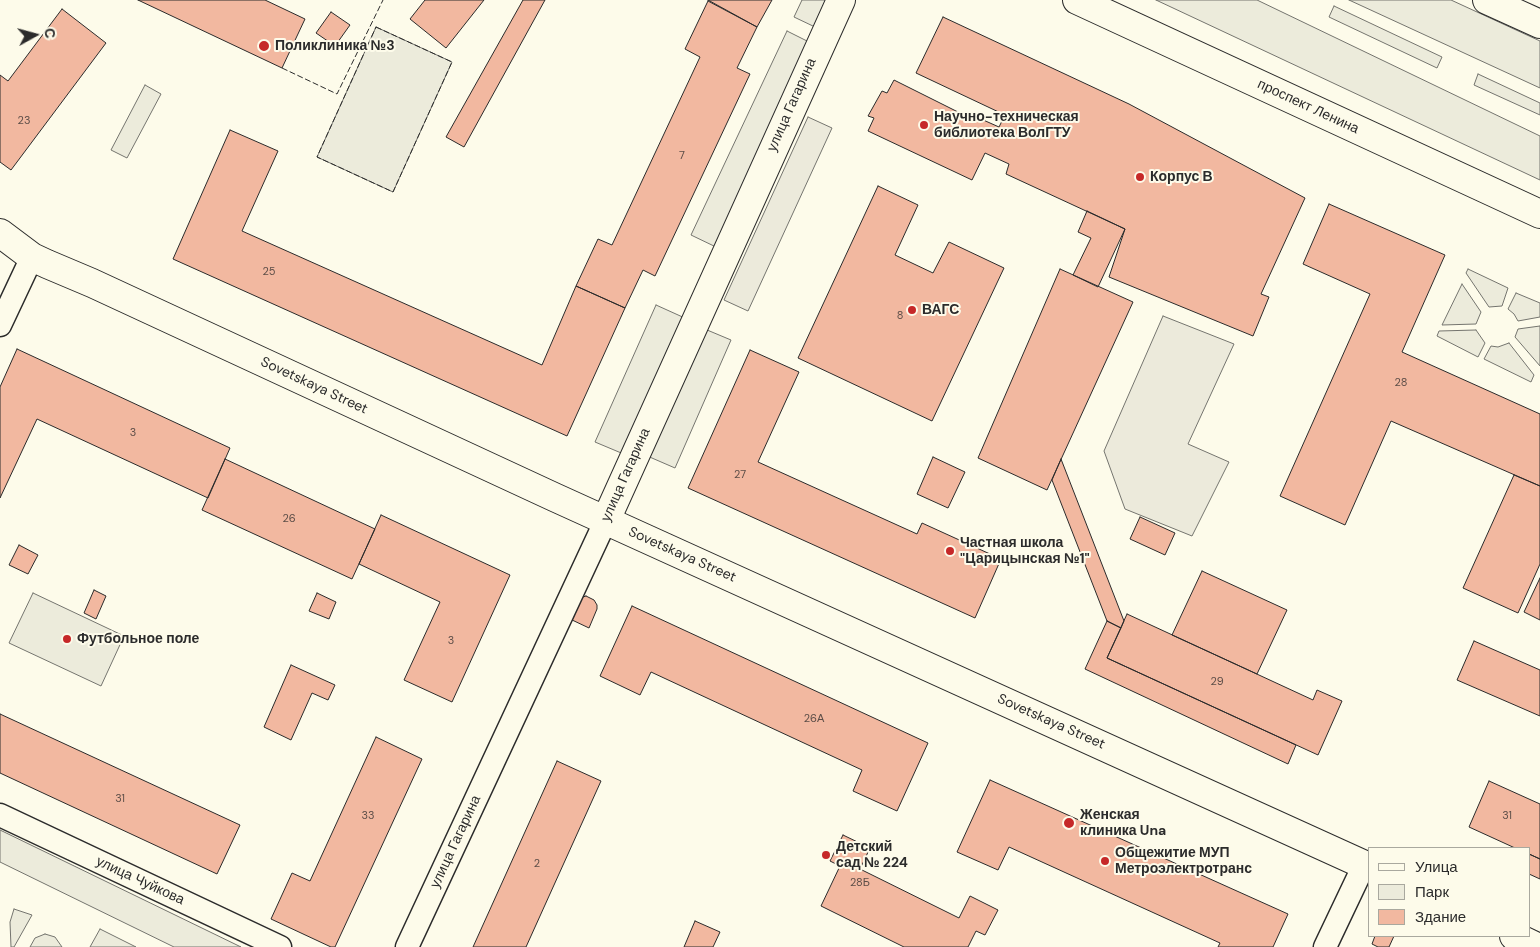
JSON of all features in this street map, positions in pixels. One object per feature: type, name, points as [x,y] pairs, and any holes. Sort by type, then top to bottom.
[{"type":"street","name":"улица Гагарина","points":[[407,947],[606,520],[841,0]]},
{"type":"street","name":"проспект Ленина","points":[[1076,0],[1540,214]]},
{"type":"street","points":[[1487,0],[1540,24]]},
{"type":"street","name":"Sovetskaya Street","points":[[0,233],[32,257],[1366,866]]},
{"type":"street","points":[[0,326],[32,257]]},
{"type":"street","name":"улица Чуйкова","points":[[0,815],[280,947]]},
{"type":"street","points":[[1325,947],[1366,866]]},
{"type":"street","points":[[1516,937],[1537,947]]},
{"type":"green space","points":[[802,0],[828,0],[815,27],[794,17]]},
{"type":"green space","points":[[1156,0],[1257,0],[1540,136],[1540,180]]},
{"type":"green space","points":[[1349,0],[1451,0],[1540,41],[1540,88]]},
{"type":"green space","points":[[1334,6],[1442,57],[1437,68],[1329,17]]},
{"type":"green space","points":[[376,27],[452,62],[393,192],[317,157]]},
{"type":"green space","points":[[787,31],[811,43],[716,247],[691,235]]},
{"type":"green space","points":[[1478,74],[1540,103],[1540,115],[1474,85]]},
{"type":"green space","points":[[145,85],[161,94],[127,158],[111,150]]},
{"type":"green space","points":[[1468,269],[1508,288],[1502,306],[1489,307],[1466,273]]},
{"type":"green space","points":[[1462,284],[1481,312],[1476,324],[1442,325]]},
{"type":"green space","points":[[1516,293],[1540,303],[1540,317],[1518,321],[1508,309]]},
{"type":"green space","points":[[656,305],[687,319],[626,455],[595,442]]},
{"type":"green space","points":[[1540,326],[1540,366],[1515,337],[1518,329]]},
{"type":"green space","points":[[700,327],[731,340],[675,468],[645,455]]},
{"type":"green space","points":[[1476,330],[1485,343],[1478,357],[1437,336],[1439,331]]},
{"type":"green space","points":[[1509,343],[1534,375],[1531,382],[1484,359],[1491,346],[1498,347]]},
{"type":"green space","name":"Футбольное поле","points":[[33,593],[124,636],[101,686],[9,643]]},
{"type":"green space","points":[[0,830],[241,947],[174,947],[0,862]]},
{"type":"green space","points":[[14,909],[32,915],[14,947],[11,947],[10,922]]},
{"type":"green space","points":[[100,929],[136,947],[90,947]]},
{"type":"green space","points":[[45,934],[55,937],[62,947],[30,947],[35,938]]},
{"type":"shaded area","points":[[808,117],[832,128],[748,311],[724,300]]},
{"type":"shaded area","points":[[1163,316],[1234,344],[1188,444],[1229,462],[1192,536],[1125,509],[1104,451]]},
{"type":"building","name":"Поликлиника №3","points":[[138,0],[265,0],[305,19],[282,68]]},
{"type":"building","points":[[425,0],[484,0],[446,48],[410,19]]},
{"type":"building","points":[[523,0],[545,0],[464,147],[446,137]]},
{"type":"building","points":[[708,0],[772,0],[757,27]]},
{"type":"building","points":[[708,1],[757,27],[737,68],[750,74],[655,276],[643,270],[625,308],[576,286],[598,239],[612,245],[700,57],[685,49]]},
{"type":"building","points":[[62,9],[106,43],[11,170],[0,162],[0,75],[8,81]]},
{"type":"building","points":[[331,12],[350,25],[335,46],[316,33]]},
{"type":"building","name":"Корпус В","points":[[943,17],[1129,104],[1305,198],[1261,294],[1269,297],[1253,336],[1109,277],[1125,229],[1006,174],[1009,164],[985,153],[972,180],[868,131],[874,118],[868,116],[882,91],[887,93],[894,80],[972,119],[972,115],[999,127],[1005,115],[916,73]]},
{"type":"building","points":[[230,130],[278,151],[242,231],[542,365],[576,286],[625,308],[567,436],[173,259]]},
{"type":"building","name":"ВАГС","points":[[878,186],[918,205],[895,255],[933,273],[949,242],[1004,268],[932,421],[798,358]]},
{"type":"building","points":[[1329,204],[1445,255],[1402,352],[1540,414],[1540,486],[1391,421],[1345,525],[1280,496],[1370,294],[1303,264]]},
{"type":"building","points":[[1087,211],[1125,229],[1098,287],[1073,275],[1091,238],[1078,232]]},
{"type":"building","points":[[1060,269],[1133,302],[1047,490],[978,458]]},
{"type":"building","points":[[17,349],[230,448],[208,498],[37,419],[0,498],[0,387]]},
{"type":"building","points":[[750,350],[799,372],[758,462],[917,534],[922,523],[1001,559],[975,618],[688,488]]},
{"type":"building","points":[[933,457],[965,472],[948,508],[917,494]]},
{"type":"building","points":[[225,459],[375,529],[352,579],[202,510]]},
{"type":"building","points":[[1061,459],[1124,621],[1121,628],[1107,621],[1052,480]]},
{"type":"building","points":[[1514,475],[1540,486],[1540,564],[1518,613],[1463,588]]},
{"type":"building","points":[[381,515],[510,575],[452,702],[404,680],[440,602],[359,564]]},
{"type":"building","points":[[1140,517],[1175,533],[1165,555],[1130,539]]},
{"type":"building","points":[[19,545],[38,555],[28,574],[9,565]]},
{"type":"building","points":[[1202,571],[1287,610],[1257,674],[1172,635]]},
{"type":"building","points":[[1540,578],[1540,620],[1524,612]]},
{"type":"building","points":[[94,590],[106,596],[96,619],[84,613]]},
{"type":"building","points":[[317,593],[336,602],[329,619],[309,611]]},
{"type":"building","points":[[586,596],[594,600],[597,605],[589,628],[570,619],[580,598]]},
{"type":"building","points":[[632,606],[928,743],[897,811],[853,791],[862,770],[651,672],[640,695],[600,676]]},
{"type":"building","points":[[1127,614],[1313,700],[1317,690],[1342,701],[1318,755],[1107,658]]},
{"type":"building","points":[[1107,621],[1121,628],[1107,658],[1296,745],[1288,764],[1085,669]]},
{"type":"building","points":[[1474,641],[1540,670],[1540,716],[1457,680]]},
{"type":"building","points":[[291,665],[335,685],[328,700],[312,693],[291,740],[264,727]]},
{"type":"building","points":[[0,714],[240,825],[217,874],[0,773]]},
{"type":"building","points":[[376,737],[422,759],[335,947],[331,947],[271,919],[292,873],[310,881]]},
{"type":"building","points":[[557,761],[601,781],[526,947],[473,947]]},
{"type":"building","name":"Общежитие МУП Метроэлектротранс","points":[[990,780],[1288,914],[1273,947],[1218,947],[1220,943],[1009,847],[998,870],[957,852]]},
{"type":"building","points":[[1489,781],[1540,804],[1540,859],[1530,854],[1530,847],[1513,847],[1469,827]]},
{"type":"building","name":"Детский сад № 224","points":[[843,835],[870,848],[860,869],[959,918],[970,896],[998,910],[985,935],[976,931],[968,947],[904,947],[821,906],[840,866],[830,861]]},
{"type":"building","points":[[1530,854],[1540,859],[1540,879],[1530,874]]},
{"type":"building","points":[[695,921],[720,932],[713,947],[684,947]]},
{"type":"building","points":[[1375,937],[1394,937],[1389,947],[1378,947],[1372,944]]},
{"type":"fence","points":[[282,68],[337,94],[383,0]]},
{"type":"fence","points":[[376,27],[452,62],[393,192],[317,157],[376,27]]},
{"type":"place","name":"Поликлиника №3","points":[[264,46]]},
{"type":"place","name":"Научно-техническая библиотека ВолГТУ","points":[[924,125]]},
{"type":"place","name":"Корпус В","points":[[1140,177]]},
{"type":"place","name":"ВАГС","points":[[912,310]]},
{"type":"place","name":"Частная школа \"Царицынская №1\"","points":[[950,551]]},
{"type":"place","name":"Футбольное поле","points":[[67,639]]},
{"type":"place","name":"Женская клиника Una","points":[[1069,823]]},
{"type":"place","name":"Детский сад № 224","points":[[826,855]]},
{"type":"place","name":"Общежитие МУП Метроэлектротранс","points":[[1105,861]]}]
